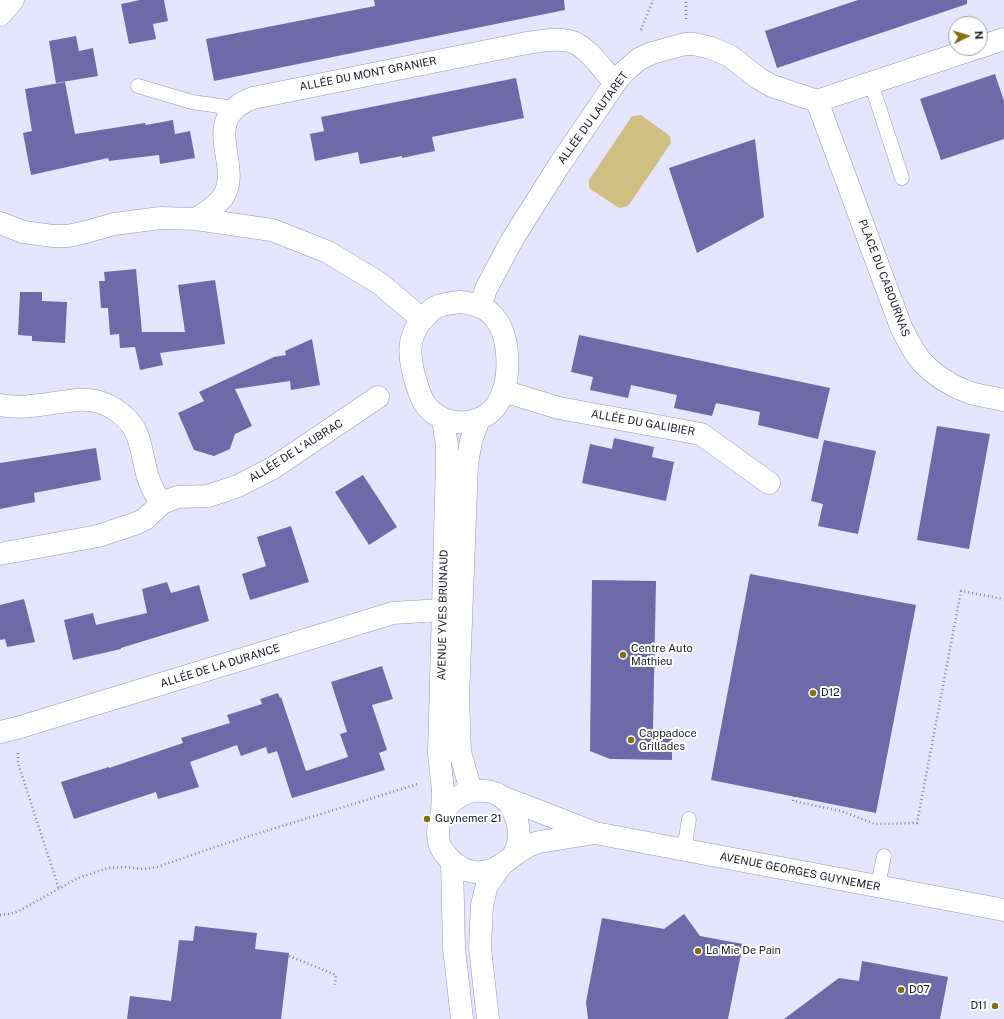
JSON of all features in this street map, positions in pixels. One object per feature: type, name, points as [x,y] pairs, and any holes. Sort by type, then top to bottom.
[{"type":"street","points":[[0,15],[13,0]]},
{"type":"street","points":[[988,44],[1004,39]]},
{"type":"street","name":"ALLÉE DU MONT GRANIER","points":[[234,108],[242,102],[253,98],[547,40],[574,43],[584,50],[615,83]]},
{"type":"street","name":"ALLÉE DU LAUTARET","points":[[480,307],[486,290],[512,240],[558,167],[615,83],[624,72],[634,64],[652,53],[685,44],[694,44],[720,51],[730,56],[758,78],[772,86],[817,101]]},
{"type":"street","points":[[817,101],[952,56]]},
{"type":"street","name":"PLACE DU CABOURNAS","points":[[817,101],[910,345],[921,361],[951,384],[968,392],[1004,400]]},
{"type":"street","points":[[196,219],[212,209],[226,191],[229,176],[224,139],[225,126],[228,117],[234,108]]},
{"type":"street","points":[[0,223],[23,232],[53,236],[68,236],[114,224],[135,220],[161,218],[196,219],[272,230],[328,252],[379,283],[422,319]]},
{"type":"street","points":[[460,302],[471,303],[480,307],[490,313],[498,322],[503,332],[507,360],[507,376],[498,403],[491,411],[479,419],[453,422],[442,418],[425,405],[419,392],[412,365],[410,351],[411,340],[415,329],[422,319],[434,308],[445,304],[460,302]]},
{"type":"street","name":"ALLÉE DU GALIBIER","points":[[503,391],[559,408],[701,434],[769,483]]},
{"type":"street","name":"ALLÉE DE L'AUBRAC","points":[[0,554],[98,536],[137,523],[145,519],[162,504],[178,498],[208,496],[220,493],[273,468],[378,397]]},
{"type":"street","points":[[0,405],[33,406],[88,400],[108,406],[115,410],[130,423],[135,430],[142,450],[149,480],[162,504]]},
{"type":"street","name":"AVENUE YVES BRUNAUD","points":[[442,418],[447,446],[438,754],[443,790],[442,812]]},
{"type":"street","name":"AVENUE YVES BRUNAUD","points":[[470,791],[460,752],[458,699],[467,464],[471,441],[479,419]]},
{"type":"street","name":"ALLÉE DE LA DURANCE","points":[[9,730],[393,613],[442,610]]},
{"type":"street","points":[[488,1019],[480,948],[482,905],[487,886],[507,861],[519,837],[518,822],[512,808],[502,797],[493,792],[470,791],[460,794],[451,801],[442,812],[438,825],[438,840],[441,849],[452,863],[463,869],[477,873],[486,872],[507,861]]},
{"type":"street","name":"AVENUE GEORGES GUYNEMER","points":[[502,797],[595,833],[1004,910]]},
{"type":"street","name":"AVENUE GEORGES GUYNEMER","points":[[507,861],[528,846],[539,842],[595,833]]},
{"type":"street","points":[[452,863],[454,948],[462,1019]]},
{"type":"lane","points":[[871,83],[902,178]]},
{"type":"lane","points":[[138,86],[192,102],[234,108]]},
{"type":"lane","points":[[684,850],[689,819]]},
{"type":"lane","points":[[878,886],[884,856]]},
{"type":"path","points":[[794,796],[793,801],[841,811],[875,824],[917,823],[961,591],[1004,599]]},
{"type":"path","points":[[9,730],[18,763],[59,889]]},
{"type":"path","points":[[0,915],[19,912],[78,878],[108,868],[125,867],[144,869],[157,867],[227,843],[424,782]]},
{"type":"path","points":[[289,956],[336,975],[335,986]]},
{"type":"shaded area","points":[[641,115],[670,136],[671,143],[628,206],[619,208],[589,188],[589,180],[632,116]]},
{"type":"building","points":[[140,0],[164,0],[168,21],[153,24],[156,39],[129,44],[121,4]]},
{"type":"building","points":[[374,0],[564,0],[565,10],[214,81],[206,39],[375,6]]},
{"type":"building","points":[[858,0],[967,0],[967,4],[777,68],[765,31]]},
{"type":"building","points":[[76,36],[79,51],[93,48],[98,76],[56,83],[49,41]]},
{"type":"building","points":[[995,74],[1004,101],[1004,139],[941,160],[920,99]]},
{"type":"building","points":[[516,78],[524,118],[432,137],[435,151],[402,158],[402,156],[360,164],[358,152],[315,161],[310,134],[324,131],[321,117]]},
{"type":"building","points":[[65,82],[75,134],[173,120],[175,134],[190,131],[195,158],[160,164],[159,155],[109,161],[108,158],[31,175],[23,133],[32,131],[25,89]]},
{"type":"building","points":[[755,139],[764,217],[697,253],[669,168]]},
{"type":"building","points":[[136,269],[142,332],[185,332],[178,285],[215,280],[225,344],[160,353],[163,365],[140,370],[135,347],[120,348],[119,334],[110,335],[108,308],[101,308],[99,281],[105,281],[104,272]]},
{"type":"building","points":[[20,292],[42,292],[42,301],[67,302],[65,343],[32,341],[32,336],[18,335]]},
{"type":"building","points":[[579,335],[830,388],[818,439],[758,425],[760,412],[716,403],[712,416],[674,408],[677,395],[631,385],[628,398],[590,390],[593,377],[571,372]]},
{"type":"building","points":[[312,339],[320,385],[291,390],[290,381],[235,389],[252,426],[235,434],[230,449],[214,456],[194,450],[178,413],[204,401],[199,392],[274,357],[286,355],[285,351]]},
{"type":"building","points":[[937,426],[990,434],[969,549],[917,540]]},
{"type":"building","points":[[614,438],[654,447],[652,457],[674,462],[666,501],[582,483],[590,444],[612,449]]},
{"type":"building","points":[[824,440],[876,451],[858,534],[818,526],[823,504],[811,501]]},
{"type":"building","points":[[96,448],[101,480],[34,493],[35,502],[0,509],[0,463]]},
{"type":"building","points":[[363,475],[397,527],[369,545],[335,492]]},
{"type":"building","points":[[291,526],[309,582],[250,600],[242,574],[266,566],[257,537]]},
{"type":"building","name":"D12","points":[[750,574],[916,605],[876,813],[711,780]]},
{"type":"building","name":"Centre Auto Mathieu","points":[[592,580],[656,581],[653,729],[672,730],[672,760],[610,759],[590,751]]},
{"type":"building","points":[[167,582],[171,593],[199,585],[209,621],[121,649],[73,660],[64,620],[93,613],[96,625],[147,613],[142,589]]},
{"type":"building","points":[[24,599],[35,642],[7,647],[5,639],[0,640],[0,605]]},
{"type":"building","points":[[382,666],[393,699],[372,705],[387,750],[379,753],[385,770],[292,798],[277,751],[268,754],[266,747],[241,756],[237,745],[190,762],[199,787],[158,799],[156,792],[74,819],[61,782],[109,768],[183,743],[181,738],[230,723],[227,715],[262,704],[260,699],[278,693],[280,698],[281,697],[306,771],[348,757],[340,734],[347,732],[331,682]]},
{"type":"building","points":[[684,914],[700,936],[743,944],[728,1019],[588,1019],[586,1002],[602,918],[664,929]]},
{"type":"building","points":[[195,926],[257,933],[255,949],[289,953],[281,1019],[127,1019],[130,996],[171,1001],[179,940],[193,941]]},
{"type":"building","name":"D07","points":[[862,961],[948,977],[940,1019],[784,1019],[839,978],[859,981]]},
{"type":"place","name":"Centre Auto Mathieu","points":[[623,655]]},
{"type":"place","name":"D12","points":[[813,693]]},
{"type":"place","name":"Cappadoce Grillades","points":[[631,740]]},
{"type":"place","name":"Guynemer 21","points":[[427,819]]},
{"type":"place","name":"La Mie De Pain","points":[[698,951]]},
{"type":"place","name":"D07","points":[[901,990]]},
{"type":"place","name":"D11","points":[[995,1006]]}]
